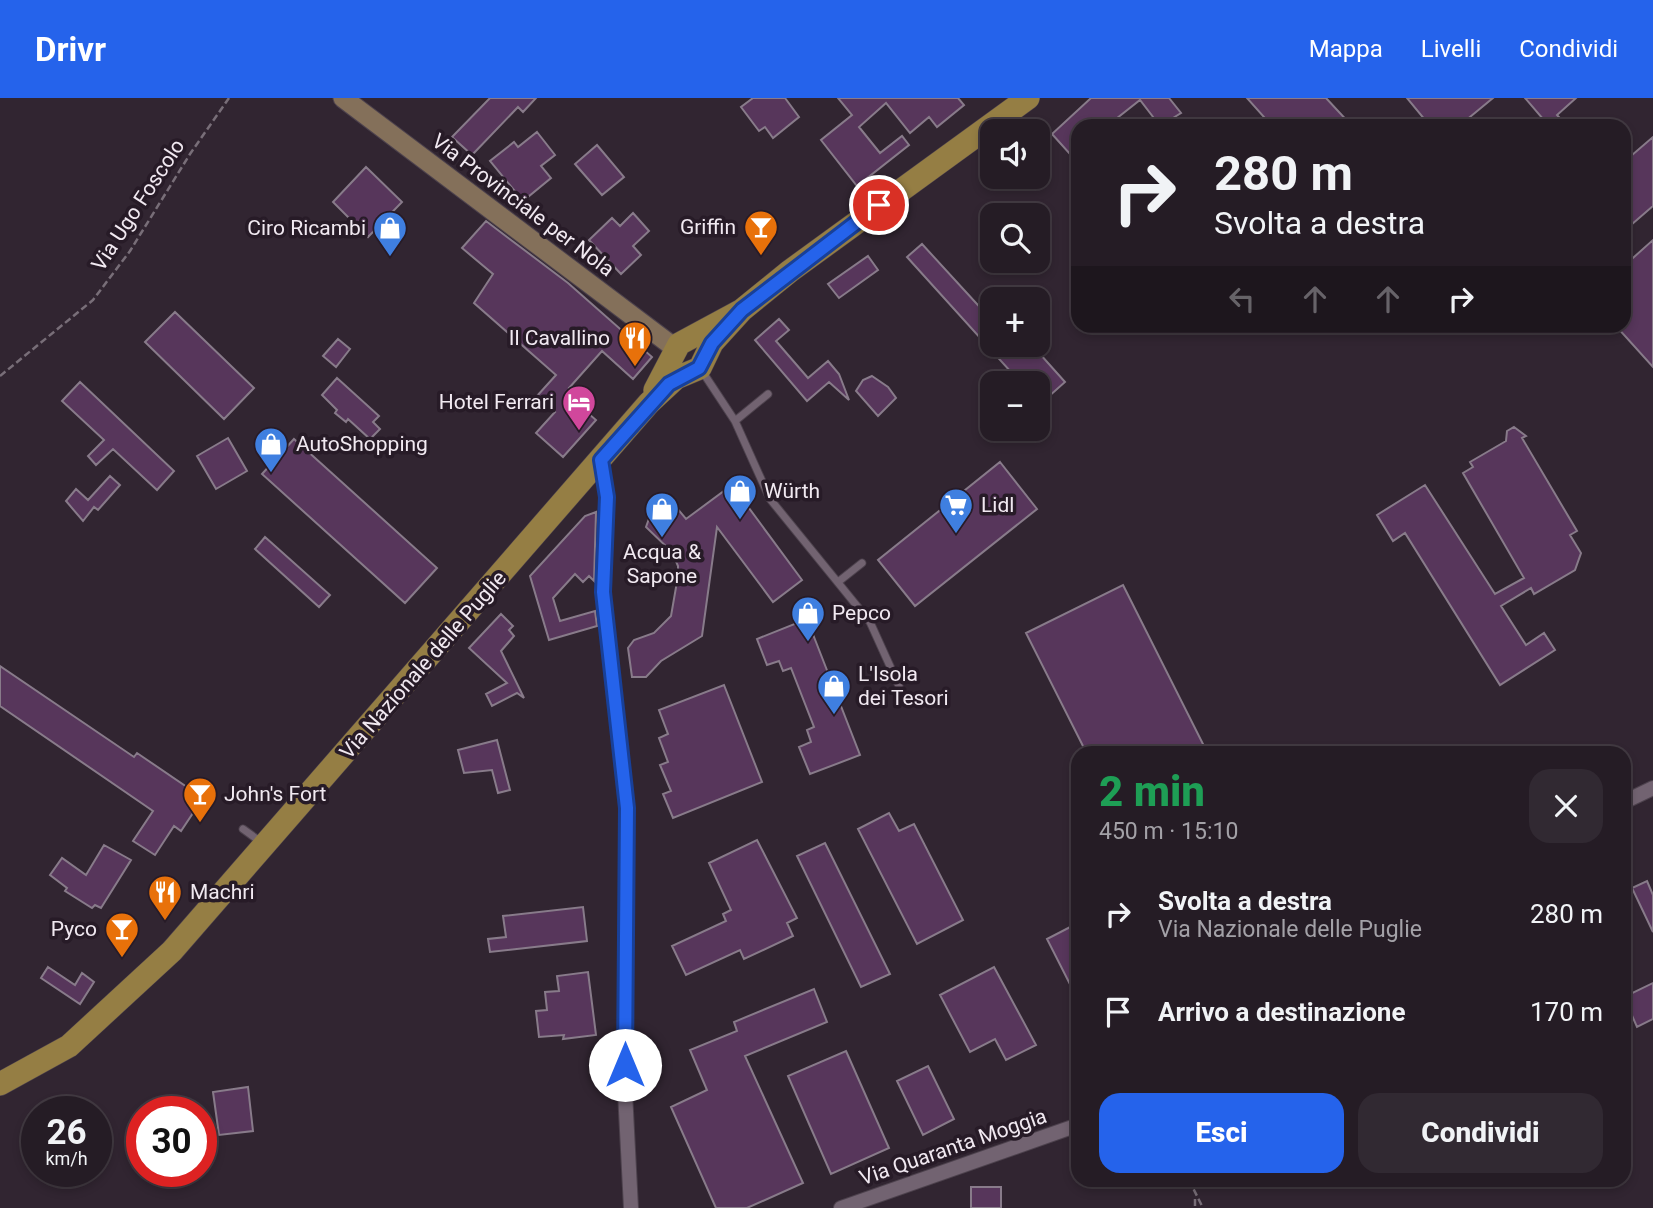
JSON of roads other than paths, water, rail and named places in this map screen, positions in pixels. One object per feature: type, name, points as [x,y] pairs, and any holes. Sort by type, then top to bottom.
[{"type":"main road","name":"Via Nazionale delle Puglie","points":[[649,403],[677,348],[742,310],[802,262],[1028,98]]},
{"type":"main road","name":"Via Nazionale delle Puglie","points":[[0,1084],[69,1046],[172,951],[649,403],[676,378],[698,366],[712,343],[742,310]]},
{"type":"main road","points":[[677,348],[678,370],[698,366]]},
{"type":"street","name":"Via Provinciale per Nola","points":[[343,98],[677,348]]},
{"type":"street","points":[[601,460],[607,497],[603,592],[627,808],[625,1092],[631,1208]]},
{"type":"street","points":[[1631,799],[1653,788]]},
{"type":"street","name":"Via Quaranta Moggia","points":[[841,1208],[1071,1127]]},
{"type":"lane","points":[[698,366],[735,421],[770,499],[878,636],[900,686]]},
{"type":"lane","points":[[735,421],[768,394]]},
{"type":"lane","points":[[838,582],[862,563]]},
{"type":"lane","points":[[243,830],[265,845]]},
{"type":"place","name":"Griffin","points":[[761,257]]},
{"type":"place","name":"Ciro Ricambi","points":[[390,258]]},
{"type":"place","name":"Il Cavallino","points":[[635,368]]},
{"type":"place","name":"Hotel Ferrari","points":[[579,432]]},
{"type":"place","name":"AutoShopping","points":[[271,474]]},
{"type":"place","name":"Würth","points":[[740,521]]},
{"type":"place","name":"Lidl","points":[[956,535]]},
{"type":"place","name":"Acqua & Sapone","points":[[662,539]]},
{"type":"place","name":"Pepco","points":[[808,643]]},
{"type":"place","name":"L'Isola dei Tesori","points":[[834,716]]},
{"type":"place","name":"John's Fort","points":[[200,824]]},
{"type":"place","name":"Machri","points":[[165,922]]},
{"type":"place","name":"Pyco","points":[[122,959]]}]
